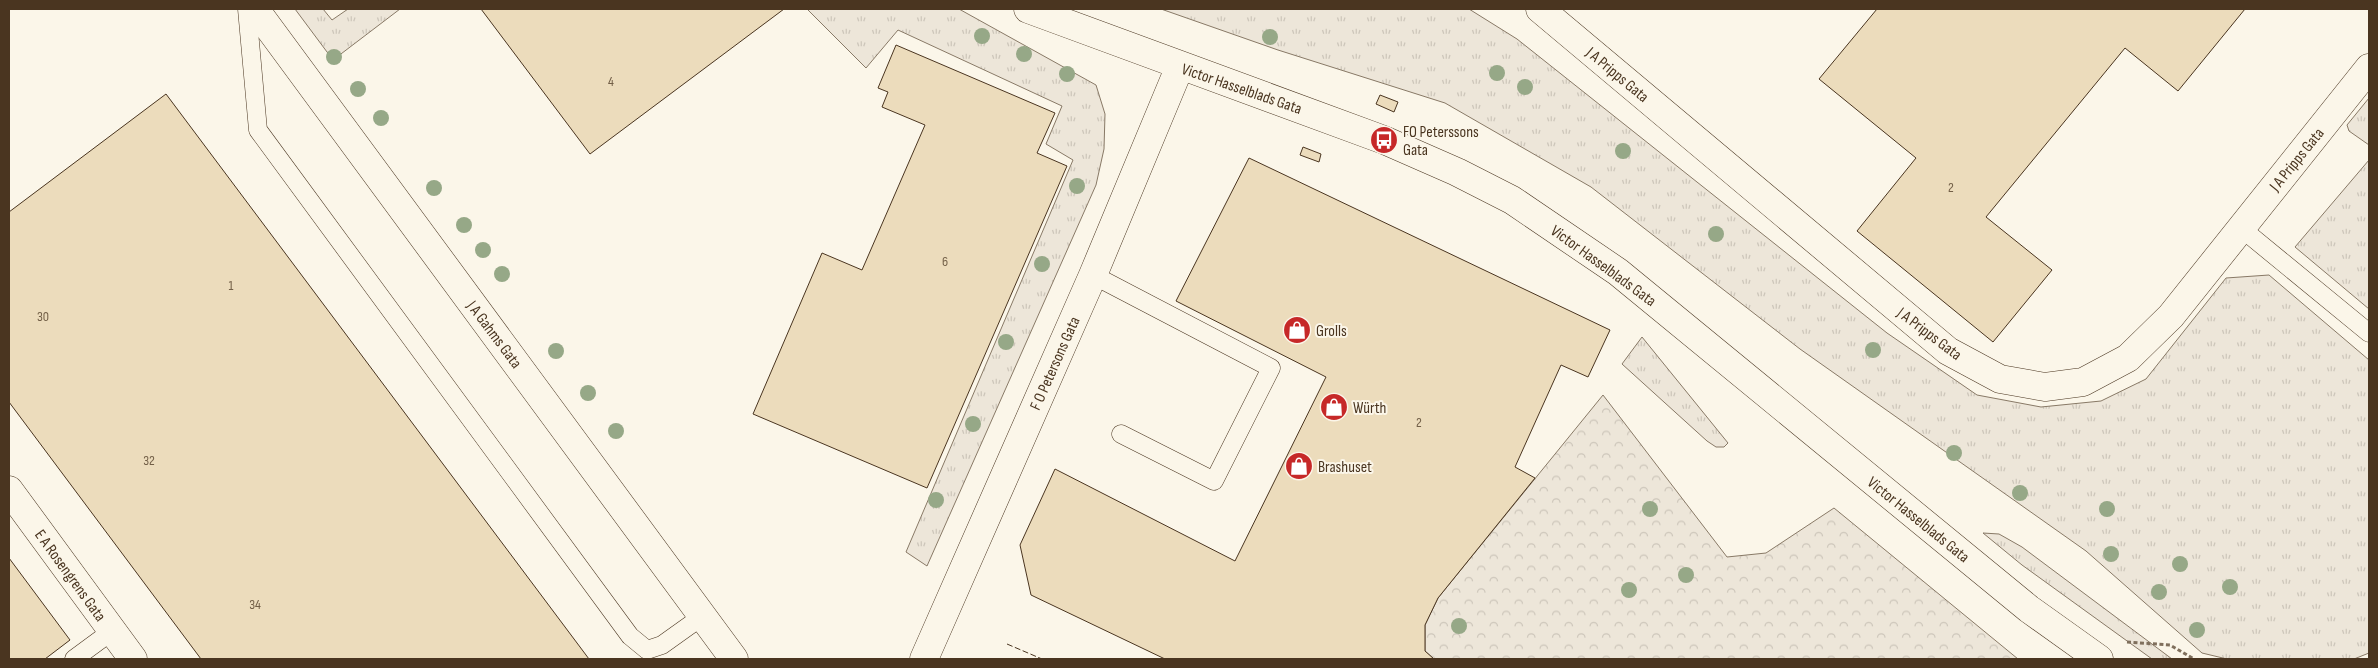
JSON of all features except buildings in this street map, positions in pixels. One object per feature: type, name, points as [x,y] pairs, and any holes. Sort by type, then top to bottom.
[{"type":"street","name":"J A Gahms Gata","points":[[255,9],[704,615],[734,659]]},
{"type":"street","name":"Victor Hasselblads Gata","points":[[1028,9],[1180,66],[1312,112],[1457,172],[1512,200],[1618,272],[2029,609],[2099,659]]},
{"type":"street","name":"J A Pripps Gata","points":[[1540,9],[1948,351],[2000,379],[2045,387],[2083,382],[2128,358],[2171,316],[2369,68]]},
{"type":"street","name":"F O Petersons Gata","points":[[924,659],[1093,275],[1180,66]]},
{"type":"street","name":"E A Rosengrens Gata","points":[[9,490],[133,659]]},
{"type":"lane","points":[[248,9],[258,130],[630,636],[651,655],[704,615]]},
{"type":"lane","points":[[2241,228],[2369,333]]},
{"type":"lane","points":[[1093,275],[1271,368],[1214,481],[1121,434]]},
{"type":"lane","points":[[74,659],[112,631]]},
{"type":"green space","points":[[295,9],[323,9],[332,20],[348,9],[400,9],[333,60]]},
{"type":"green space","points":[[807,9],[959,9],[1096,85],[1105,114],[1104,149],[1096,185],[927,566],[906,552],[1073,160],[1046,144],[1062,106],[898,30],[866,68]]},
{"type":"green space","points":[[1161,9],[1469,9],[1517,39],[1887,333],[1977,395],[2041,407],[2101,401],[2146,379],[2226,278],[2269,275],[2369,360],[2369,653],[2354,659],[2227,659],[2202,653],[2086,551],[1800,349],[1591,187],[1445,103],[1278,50]]},
{"type":"green space","points":[[2369,98],[2369,145],[2349,131],[2347,125]]},
{"type":"green space","points":[[2369,160],[2369,309],[2295,247]]},
{"type":"green space","points":[[1642,337],[1728,443],[1724,447],[1716,447],[1707,441],[1622,364]]},
{"type":"green space","points":[[1603,395],[1727,557],[1766,553],[1834,508],[2018,659],[1434,659],[1425,651],[1425,625],[1438,598]]},
{"type":"green space","points":[[1983,533],[1999,534],[2022,547],[2172,659],[2152,659],[2022,565]]},
{"type":"fence","points":[[1007,644],[1042,659]]},
{"type":"place","name":"FO Peterssons Gata","points":[[1384,140]]},
{"type":"place","name":"Grolls","points":[[1297,330]]},
{"type":"place","name":"Würth","points":[[1334,407]]},
{"type":"place","name":"Brashuset","points":[[1299,466]]}]
